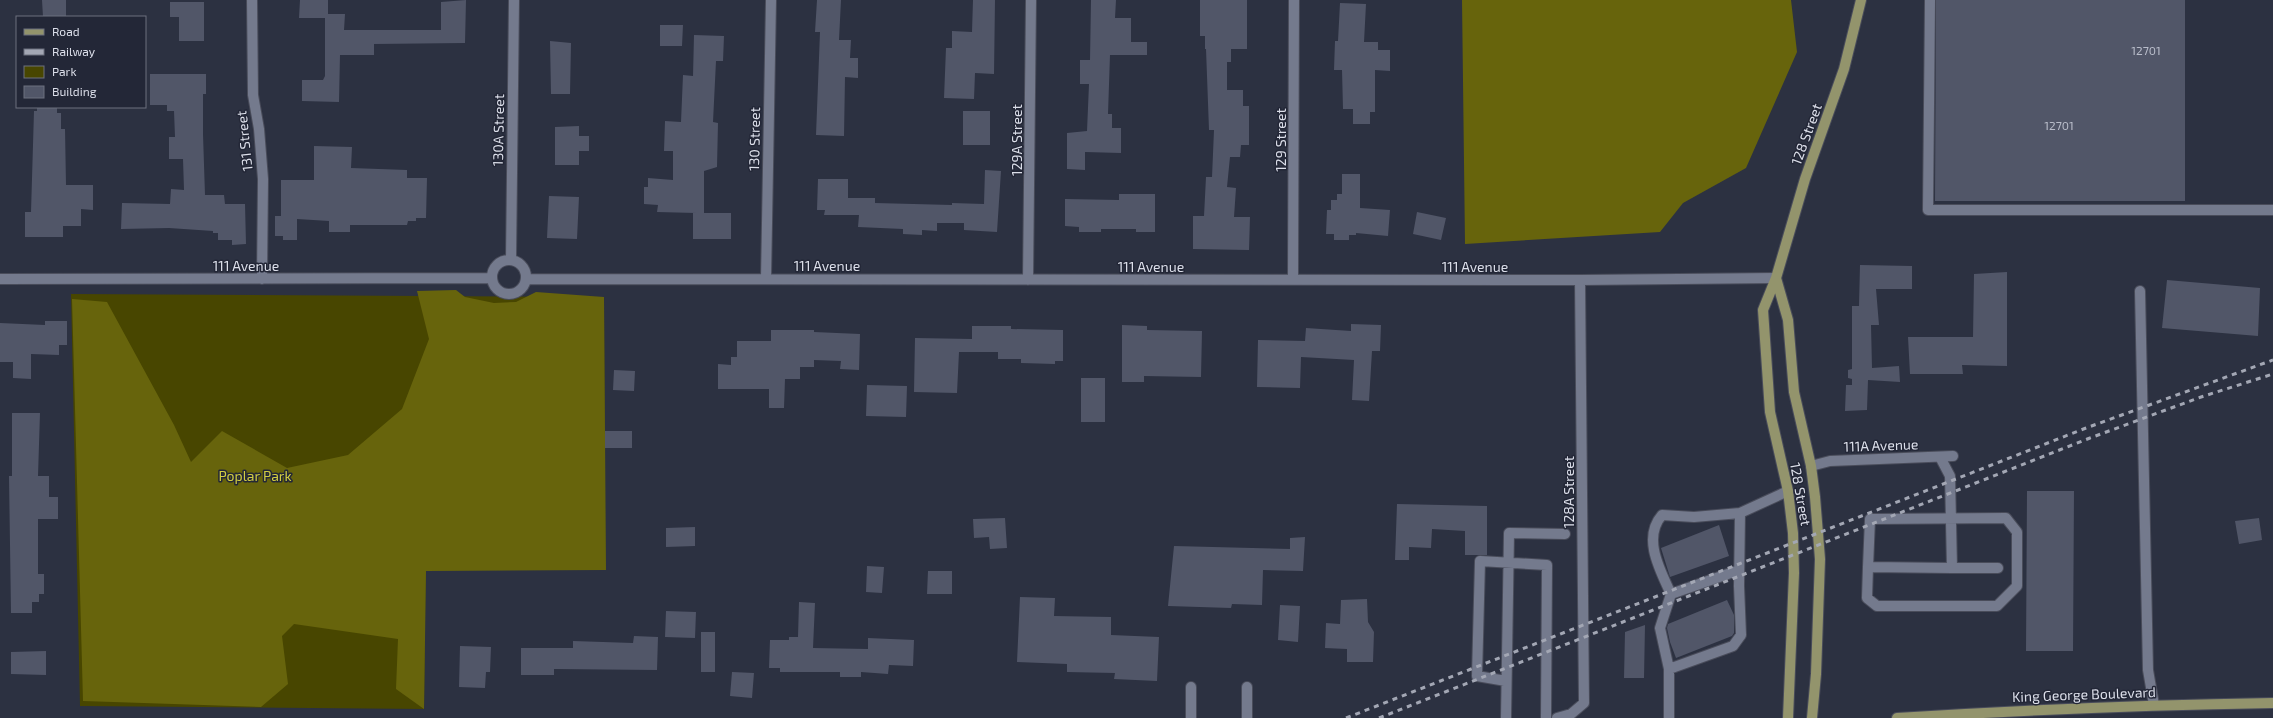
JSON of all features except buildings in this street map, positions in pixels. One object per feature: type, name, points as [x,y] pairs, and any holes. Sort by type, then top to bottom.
[{"type":"main road","name":"128 Street","points":[[1788,718],[1794,573],[1793,533],[1788,492],[1770,412],[1763,310],[1776,278],[1804,179],[1844,69],[1861,0]]},
{"type":"main road","name":"128 Street","points":[[1776,278],[1788,320],[1789,354],[1794,392],[1811,466],[1820,559],[1816,674],[1812,718]]},
{"type":"main road","name":"King George Boulevard","points":[[1897,718],[2000,711],[2154,705],[2273,703]]},
{"type":"street","name":"131 Street","points":[[252,0],[253,95],[259,129],[263,179],[262,279]]},
{"type":"street","name":"130A Street","points":[[511,260],[514,0]]},
{"type":"street","name":"130 Street","points":[[766,279],[771,0]]},
{"type":"street","name":"129A Street","points":[[1028,280],[1031,0]]},
{"type":"street","name":"129 Street","points":[[1293,280],[1294,0]]},
{"type":"street","points":[[1930,0],[1928,210],[2273,210]]},
{"type":"street","points":[[511,260],[516,261],[525,268],[526,279],[522,289],[512,294],[501,292],[496,288],[492,278],[493,272],[500,263],[511,260]]},
{"type":"street","name":"111 Avenue","points":[[0,279],[492,278]]},
{"type":"street","name":"111 Avenue","points":[[526,279],[1580,280],[1776,278]]},
{"type":"street","name":"128A Street","points":[[1557,718],[1571,714],[1584,703],[1580,280]]},
{"type":"street","points":[[2140,291],[2148,670],[2154,705]]},
{"type":"street","name":"111A Avenue","points":[[1811,466],[1830,461],[1953,456]]},
{"type":"street","points":[[1940,457],[1950,476],[1952,568]]},
{"type":"street","points":[[1669,718],[1669,669],[1660,628],[1671,594],[1656,560],[1653,541],[1655,523],[1662,514],[1694,517],[1740,512],[1788,492]]},
{"type":"street","points":[[1669,669],[1733,646],[1741,635],[1739,570],[1740,512]]},
{"type":"street","points":[[2006,518],[2017,532],[2017,586],[1997,606],[1877,606],[1867,598],[1868,567],[1870,519],[2006,518]]},
{"type":"street","points":[[1506,718],[1509,533],[1565,534]]},
{"type":"street","points":[[1506,681],[1477,676],[1480,561],[1547,565],[1546,718]]},
{"type":"street","points":[[1868,567],[1998,568]]},
{"type":"street","points":[[1671,594],[1739,570]]},
{"type":"street","points":[[1191,687],[1191,718]]},
{"type":"street","points":[[1247,688],[1247,718]]},
{"type":"green space","points":[[1462,0],[1791,0],[1797,52],[1746,168],[1683,203],[1660,232],[1465,244]]},
{"type":"green space","name":"Poplar Park","points":[[456,290],[465,297],[494,303],[516,302],[536,292],[604,297],[606,570],[426,571],[424,709],[396,689],[398,639],[294,624],[282,636],[288,684],[261,707],[83,701],[72,299],[107,302],[174,425],[191,462],[222,431],[287,468],[348,455],[402,409],[429,339],[417,291]]},
{"type":"green space","name":"Poplar Park","points":[[71,294],[604,297],[605,528],[426,528],[424,709],[80,706]]},
{"type":"railway","points":[[1346,718],[2086,428],[2273,360]]},
{"type":"railway","points":[[1379,718],[2090,438],[2201,397],[2273,374]]}]
